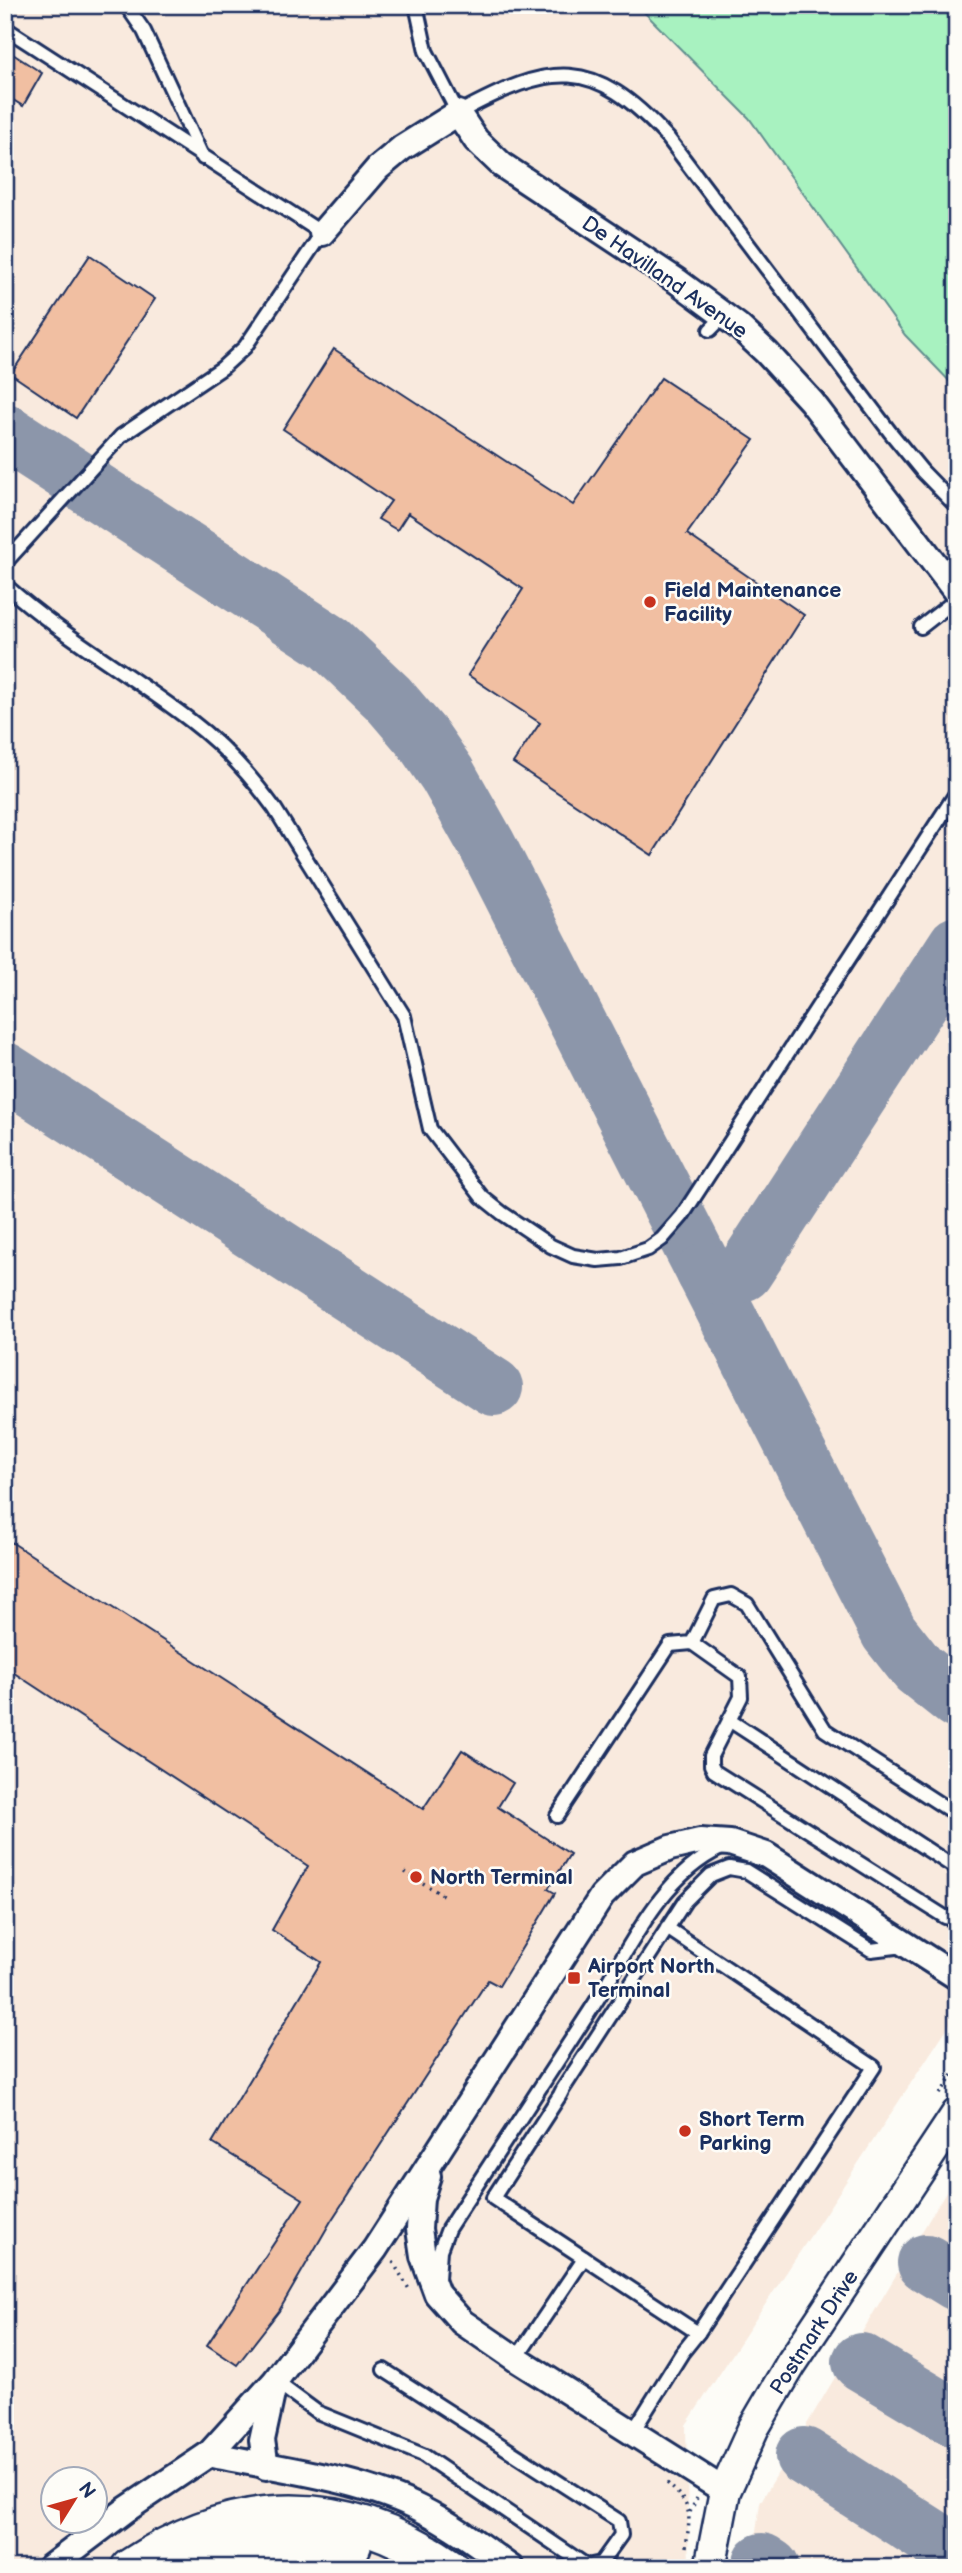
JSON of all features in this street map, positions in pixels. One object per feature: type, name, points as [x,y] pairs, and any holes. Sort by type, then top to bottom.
[{"type":"main road","points":[[131,2568],[190,2534],[221,2523],[257,2515],[293,2514],[361,2524],[395,2535],[450,2568]]},
{"type":"main road","points":[[188,2568],[247,2547],[311,2540],[346,2544],[370,2551],[408,2568]]},
{"type":"street","points":[[322,233],[378,168],[402,148],[458,114]]},
{"type":"street","name":"De Havilland Avenue","points":[[458,114],[476,140],[502,165],[636,253],[717,323],[766,352],[811,401],[957,593]]},
{"type":"street","points":[[50,2568],[127,2509],[209,2454],[275,2381],[374,2249],[602,1896],[635,1863],[670,1848],[700,1841],[730,1843],[766,1855],[957,1976]]},
{"type":"street","name":"Postmark Drive","points":[[710,2568],[725,2491],[754,2429],[791,2364],[957,2115]]},
{"type":"street","points":[[435,2152],[421,2198],[419,2229],[423,2256],[437,2294],[462,2322],[516,2359],[725,2491]]},
{"type":"street","points":[[266,2467],[262,2440],[275,2381]]},
{"type":"street","points":[[209,2454],[348,2483],[388,2495],[422,2509],[510,2568]]},
{"type":"lane","points":[[126,5],[144,31],[203,158]]},
{"type":"lane","points":[[416,5],[430,61],[458,114],[520,83],[554,75],[587,79],[622,95],[637,106],[668,138],[890,432],[922,471],[957,507]]},
{"type":"lane","points":[[5,28],[322,233],[246,348],[222,368],[121,436],[5,563]]},
{"type":"lane","points":[[5,584],[35,610],[192,722],[254,781],[275,809],[404,1016],[430,1129],[482,1197],[494,1208],[551,1246],[573,1256],[616,1259],[648,1249],[662,1239],[682,1216],[957,792]]},
{"type":"lane","points":[[921,627],[957,599]]},
{"type":"lane","points":[[692,1643],[714,1599],[732,1595],[747,1604],[825,1730],[957,1815]]},
{"type":"lane","points":[[557,1816],[670,1645],[692,1643],[740,1677],[741,1697],[711,1756],[710,1765],[714,1771],[945,1917],[957,1919]]},
{"type":"lane","points":[[729,1720],[957,1869]]},
{"type":"lane","points":[[437,2294],[440,2250],[448,2229],[605,1988],[652,1910],[673,1884],[703,1856],[730,1843]]},
{"type":"lane","points":[[698,2333],[493,2198],[685,1901],[711,1875],[729,1868],[746,1871],[871,1950],[908,1946]]},
{"type":"lane","points":[[632,2433],[682,2353],[698,2333],[874,2067],[667,1928]]},
{"type":"lane","points":[[516,2359],[584,2258]]},
{"type":"lane","points":[[275,2381],[317,2412],[423,2455],[587,2566],[601,2563],[621,2535],[620,2521],[384,2370]]},
{"type":"path","points":[[405,1872],[444,1896]]},
{"type":"shaded area","points":[[5,5],[957,5],[957,2013],[686,2425],[689,2568],[5,2568]]},
{"type":"shaded area","points":[[957,2173],[957,2568],[751,2568],[760,2503]]},
{"type":"green space","points":[[637,5],[957,5],[957,389],[905,335],[749,118]]},
{"type":"building","points":[[5,49],[42,73],[23,106],[5,95]]},
{"type":"building","points":[[90,255],[155,299],[76,418],[11,374]]},
{"type":"building","name":"Field Maintenance Facility","points":[[334,349],[573,505],[661,378],[754,440],[687,534],[804,615],[652,855],[513,763],[540,723],[468,675],[523,589],[408,513],[397,530],[378,519],[391,501],[283,429]]},
{"type":"building","name":"North Terminal","points":[[5,1538],[423,1809],[462,1750],[513,1783],[498,1807],[570,1854],[548,1889],[555,1893],[499,1986],[488,1980],[331,2221],[279,2311],[237,2365],[207,2345],[303,2199],[212,2143],[321,1962],[272,1930],[308,1866],[5,1667]]},
{"type":"taxiway","points":[[5,432],[330,643],[388,698],[423,739],[447,774],[487,845],[889,1632],[918,1669],[957,1700]]},
{"type":"taxiway","points":[[705,1272],[725,1277],[744,1272],[957,945]]},
{"type":"taxiway","points":[[5,1071],[494,1387]]},
{"type":"taxiway","points":[[926,2263],[957,2282]]},
{"type":"taxiway","points":[[861,2362],[957,2419]]},
{"type":"taxiway","points":[[804,2456],[940,2543],[957,2549]]},
{"type":"taxiway","points":[[762,2562],[771,2568]]},
{"type":"place","name":"Field Maintenance Facility","points":[[650,602]]},
{"type":"place","name":"North Terminal","points":[[416,1877]]},
{"type":"place","name":"Airport North Terminal","points":[[574,1978]]},
{"type":"place","name":"Short Term Parking","points":[[685,2131]]}]
